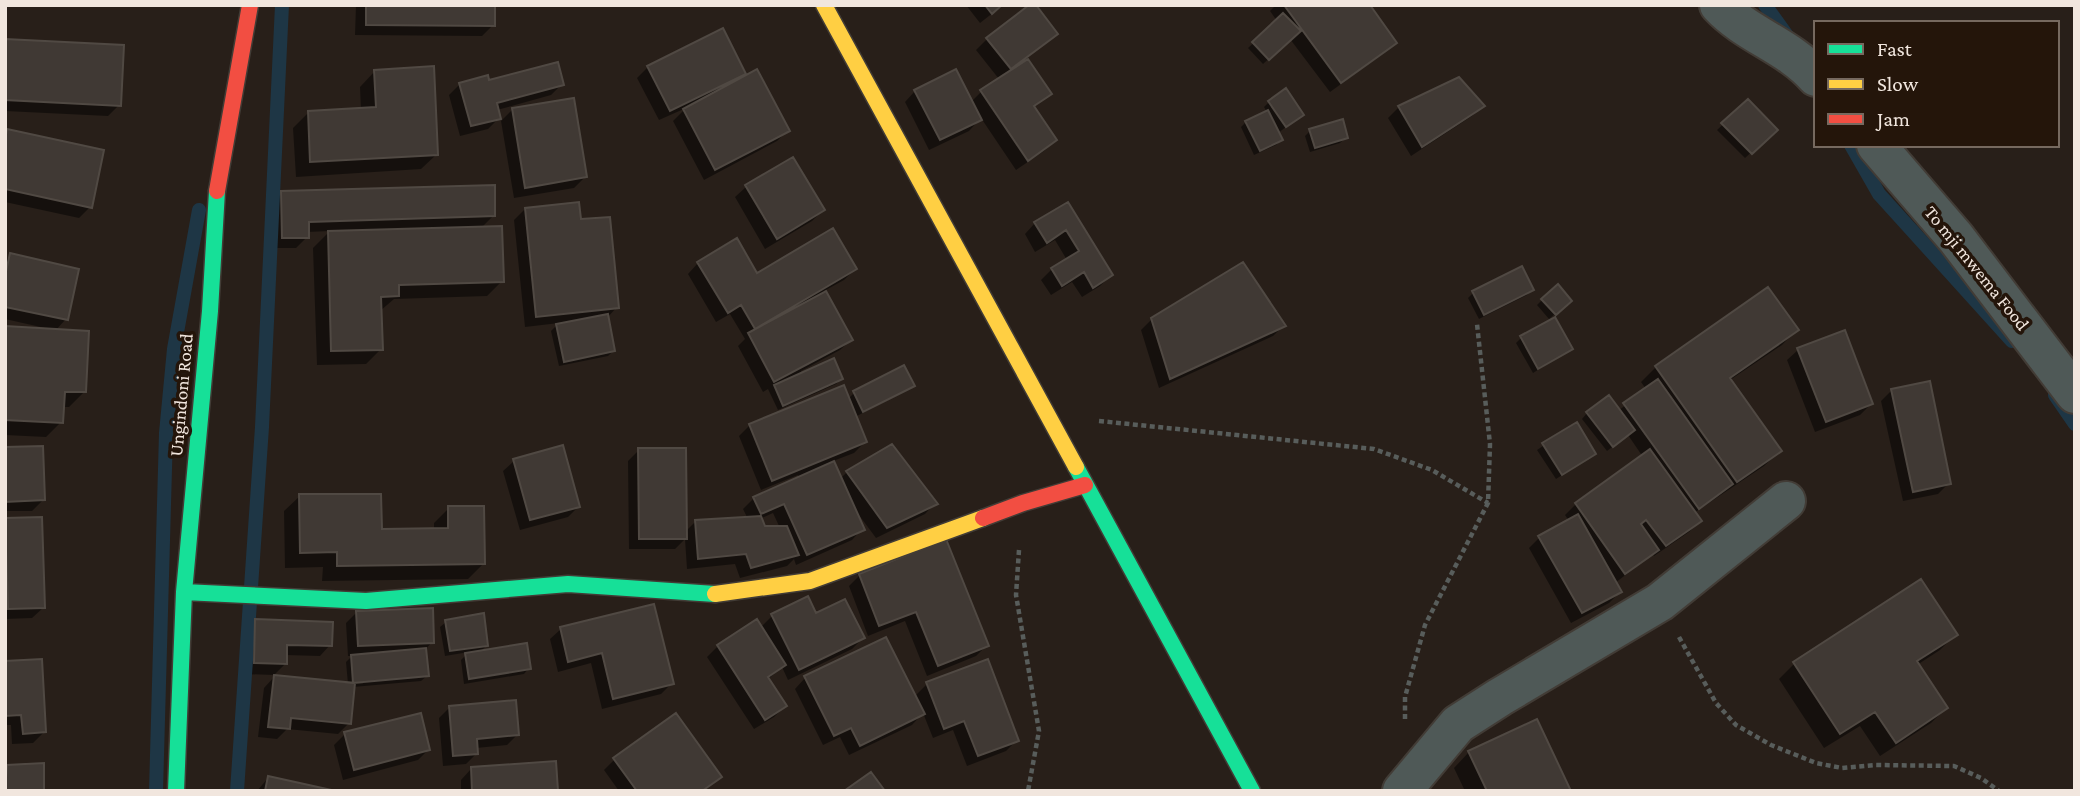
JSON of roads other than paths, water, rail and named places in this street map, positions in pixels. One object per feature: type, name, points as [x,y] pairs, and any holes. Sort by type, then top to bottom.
[{"type":"main road","name":"Ungindoni Road","points":[[176,791],[184,592],[211,311],[216,192],[250,5]]},
{"type":"main road","points":[[824,5],[1252,791]]},
{"type":"main road","points":[[184,592],[366,601],[568,584],[706,595],[810,581],[1023,503],[1085,485]]},
{"type":"street","points":[[1719,5],[1732,19],[1803,62],[1814,74]]},
{"type":"street","name":"To mji mwema Food","points":[[1877,147],[1956,238],[2075,394]]},
{"type":"street","points":[[1402,791],[1458,724],[1660,603],[1786,501]]},
{"type":"waterway","points":[[237,791],[262,427],[282,5]]},
{"type":"waterway","points":[[1765,5],[1791,41]]},
{"type":"waterway","points":[[1852,147],[1879,194],[2012,341]]},
{"type":"waterway","points":[[156,791],[166,433],[174,349],[199,210]]},
{"type":"waterway","points":[[2055,395],[2075,424]]}]
